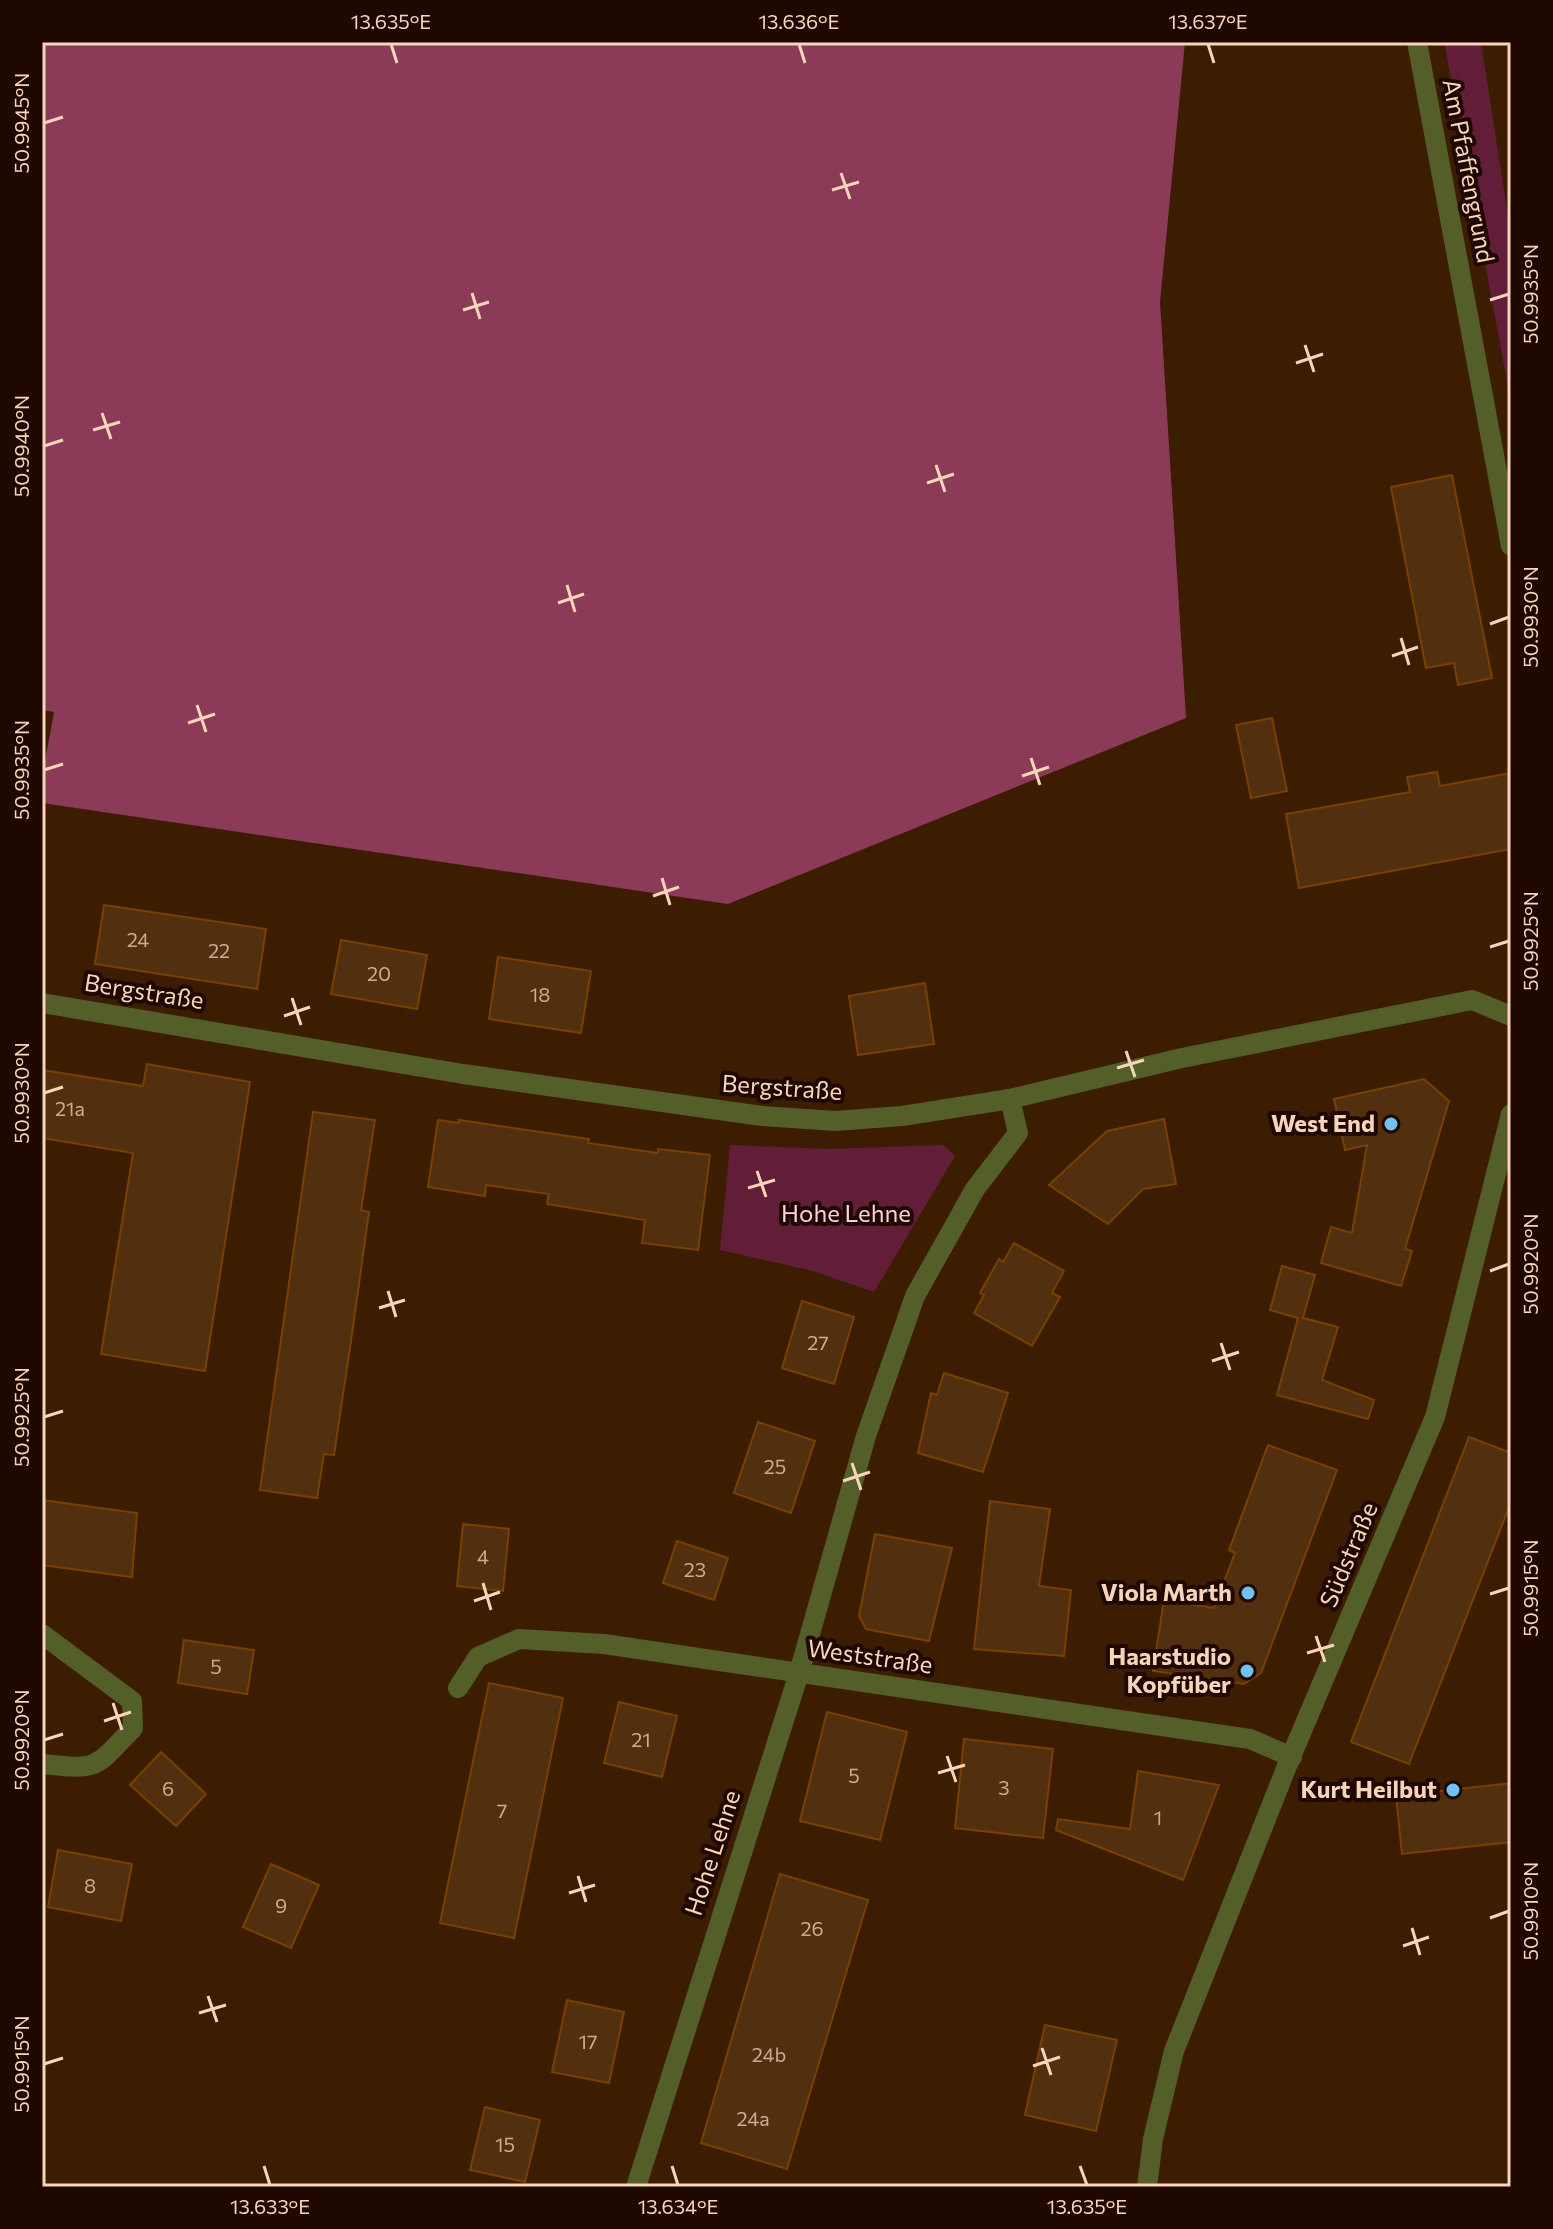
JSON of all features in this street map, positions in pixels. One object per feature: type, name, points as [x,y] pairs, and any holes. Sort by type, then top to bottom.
[{"type":"street","name":"Am Pfaffengrund","points":[[1417,42],[1511,546]]},
{"type":"street","name":"Bergstraße","points":[[42,1003],[463,1074],[762,1116],[835,1121],[902,1116],[1010,1099],[1182,1058],[1472,1000],[1511,1016]]},
{"type":"street","name":"Hohe Lehne","points":[[636,2187],[676,2050],[799,1673],[866,1436],[915,1296],[975,1189],[1018,1133],[1010,1099]]},
{"type":"street","name":"Südstraße","points":[[1147,2187],[1153,2139],[1174,2051],[1292,1757],[1435,1417],[1511,1114]]},
{"type":"street","points":[[42,1634],[132,1701],[133,1728],[101,1762],[90,1768],[42,1764]]},
{"type":"street","name":"Weststraße","points":[[458,1688],[478,1657],[519,1639],[604,1644],[1250,1739],[1292,1757]]},
{"type":"green space","points":[[1444,42],[1481,42],[1511,236],[1511,403]]},
{"type":"green space","name":"Hohe Lehne","points":[[730,1145],[828,1149],[943,1145],[955,1156],[874,1292],[813,1271],[720,1250]]},
{"type":"shaded area","points":[[42,42],[1185,42],[1160,302],[1186,718],[728,904],[42,803],[42,777],[54,712],[42,710]]},
{"type":"building","points":[[1452,475],[1492,678],[1458,685],[1454,663],[1426,668],[1391,487]]},
{"type":"building","points":[[1272,718],[1287,791],[1251,798],[1236,725]]},
{"type":"building","points":[[1437,772],[1440,786],[1511,773],[1511,849],[1299,888],[1286,814],[1410,792],[1407,777]]},
{"type":"building","points":[[104,905],[266,929],[257,989],[95,964]]},
{"type":"building","points":[[341,940],[427,955],[417,1009],[331,994]]},
{"type":"building","points":[[498,957],[591,971],[581,1033],[489,1019]]},
{"type":"building","points":[[925,983],[934,1044],[858,1055],[849,996]]},
{"type":"building","points":[[147,1064],[250,1082],[205,1371],[101,1354],[133,1153],[42,1138],[42,1070],[143,1086]]},
{"type":"building","name":"West End","points":[[1424,1079],[1449,1101],[1405,1249],[1412,1251],[1401,1286],[1321,1263],[1331,1227],[1352,1233],[1367,1145],[1345,1150],[1334,1099]]},
{"type":"building","points":[[313,1112],[375,1120],[361,1210],[369,1212],[334,1455],[324,1454],[317,1498],[260,1490]]},
{"type":"building","points":[[1164,1119],[1176,1184],[1143,1189],[1108,1224],[1049,1185],[1107,1131]]},
{"type":"building","points":[[438,1120],[459,1123],[459,1120],[589,1139],[588,1143],[658,1153],[658,1149],[710,1155],[698,1250],[642,1243],[645,1220],[547,1204],[549,1194],[486,1185],[485,1196],[428,1187]]},
{"type":"building","points":[[1014,1243],[1064,1271],[1052,1293],[1060,1297],[1032,1346],[974,1313],[984,1295],[980,1293],[999,1259],[1003,1262]]},
{"type":"building","points":[[1282,1266],[1315,1275],[1303,1318],[1338,1327],[1322,1380],[1374,1400],[1368,1419],[1277,1395],[1298,1318],[1270,1310]]},
{"type":"building","points":[[802,1301],[854,1317],[834,1384],[782,1368]]},
{"type":"building","points":[[944,1373],[1008,1393],[983,1472],[918,1453],[931,1393],[937,1395]]},
{"type":"building","points":[[758,1422],[815,1441],[791,1513],[734,1493]]},
{"type":"building","points":[[1469,1437],[1511,1453],[1511,1502],[1409,1764],[1351,1742]]},
{"type":"building","points":[[1268,1445],[1337,1470],[1261,1673],[1244,1684],[1153,1671],[1164,1600],[1214,1608],[1235,1553],[1229,1550]]},
{"type":"building","points":[[42,1500],[137,1513],[132,1577],[42,1565]]},
{"type":"building","points":[[990,1501],[1050,1509],[1039,1586],[1071,1590],[1064,1656],[974,1649]]},
{"type":"building","points":[[463,1524],[509,1529],[503,1591],[457,1586]]},
{"type":"building","points":[[875,1534],[952,1548],[929,1641],[866,1629],[859,1616]]},
{"type":"building","points":[[677,1541],[728,1558],[714,1600],[663,1583]]},
{"type":"building","points":[[184,1640],[254,1650],[247,1694],[178,1683]]},
{"type":"building","points":[[489,1683],[563,1698],[514,1938],[440,1923]]},
{"type":"building","points":[[619,1702],[677,1716],[662,1777],[604,1763]]},
{"type":"building","points":[[827,1712],[907,1732],[880,1840],[800,1821]]},
{"type":"building","points":[[964,1739],[1053,1749],[1043,1838],[955,1828]]},
{"type":"building","points":[[161,1752],[206,1794],[176,1826],[130,1785]]},
{"type":"building","points":[[1138,1771],[1219,1785],[1183,1880],[1056,1830],[1058,1819],[1130,1829]]},
{"type":"building","points":[[1511,1783],[1511,1842],[1402,1854],[1396,1796]]},
{"type":"building","points":[[58,1850],[132,1864],[121,1921],[48,1907]]},
{"type":"building","points":[[271,1864],[319,1885],[291,1948],[243,1927]]},
{"type":"building","points":[[780,1874],[868,1900],[787,2169],[701,2143]]},
{"type":"building","points":[[567,2000],[624,2012],[609,2083],[552,2072]]},
{"type":"building","points":[[1045,2025],[1117,2040],[1096,2131],[1025,2115]]},
{"type":"building","points":[[485,2107],[540,2120],[525,2182],[470,2170]]},
{"type":"place","name":"West End","points":[[1391,1124]]},
{"type":"place","name":"Viola Marth","points":[[1248,1593]]},
{"type":"place","name":"Haarstudio Kopfüber","points":[[1247,1671]]},
{"type":"place","name":"Kurt Heilbut","points":[[1453,1790]]}]
